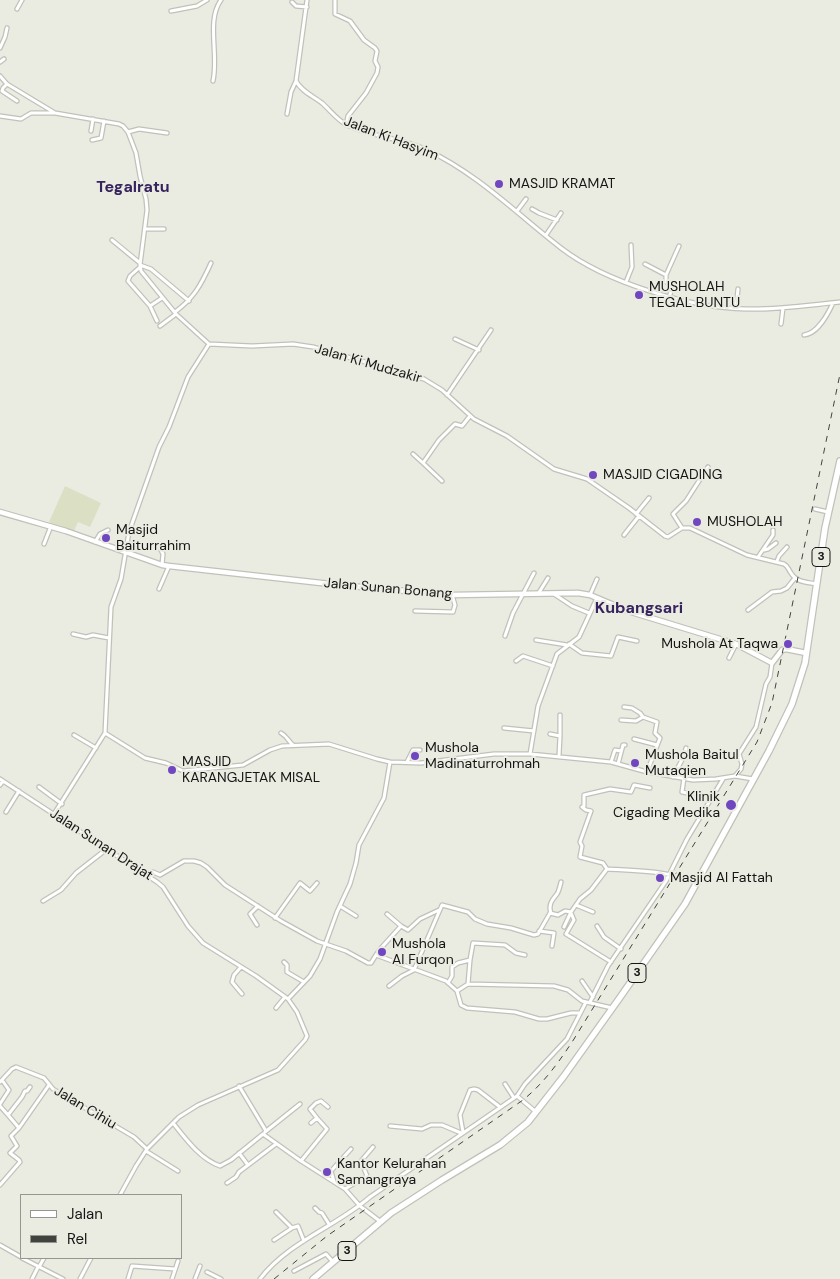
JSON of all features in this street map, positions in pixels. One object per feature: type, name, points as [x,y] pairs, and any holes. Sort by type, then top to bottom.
[{"type":"highway","name":"3","points":[[313,1279],[380,1222],[414,1198],[515,1134],[536,1112],[666,933],[697,883],[769,751],[792,704],[806,653],[816,584],[840,461]]},
{"type":"street","points":[[17,9],[22,0]]},
{"type":"street","points":[[171,11],[197,6],[207,0]]},
{"type":"street","points":[[213,81],[216,66],[213,22],[215,10],[221,0]]},
{"type":"street","points":[[287,114],[291,92],[296,81],[307,0]]},
{"type":"street","points":[[335,0],[335,14],[350,22],[364,40],[377,51],[375,61],[378,67],[377,73],[366,92],[348,116],[346,125]]},
{"type":"street","points":[[292,2],[296,6],[307,7]]},
{"type":"street","points":[[0,48],[7,28]]},
{"type":"street","points":[[0,62],[4,59]]},
{"type":"street","points":[[0,76],[7,84],[56,113]]},
{"type":"street","name":"Jalan Ki Hasyim","points":[[296,81],[298,86],[322,103],[346,125],[428,150],[484,184],[561,248],[604,273],[636,287],[670,297],[736,308],[783,308],[840,302]]},
{"type":"street","points":[[7,84],[2,91],[17,101]]},
{"type":"street","points":[[0,116],[21,119],[31,113],[56,113],[121,125],[128,132],[136,153],[146,199],[145,229],[140,265],[128,281],[150,306],[157,322]]},
{"type":"street","points":[[91,131],[93,119]]},
{"type":"street","points":[[92,140],[101,138],[104,121]]},
{"type":"street","points":[[128,132],[139,129],[167,133]]},
{"type":"street","points":[[516,211],[526,200]]},
{"type":"street","points":[[532,209],[557,220]]},
{"type":"street","points":[[546,235],[561,213]]},
{"type":"street","points":[[145,229],[164,229]]},
{"type":"street","points":[[54,814],[105,733],[108,638],[111,607],[120,579],[129,532],[159,447],[170,427],[188,377],[209,344],[175,313],[162,298],[140,265],[112,240]]},
{"type":"street","points":[[626,282],[632,269],[631,246]]},
{"type":"street","points":[[670,297],[674,284],[666,282],[666,275],[679,246]]},
{"type":"street","points":[[160,326],[189,301],[200,285],[211,263]]},
{"type":"street","points":[[645,264],[666,275]]},
{"type":"street","points":[[140,265],[151,270],[189,301]]},
{"type":"street","points":[[736,308],[738,289]]},
{"type":"street","points":[[150,306],[162,298]]},
{"type":"street","points":[[804,335],[810,334],[816,329],[828,313],[833,302]]},
{"type":"street","points":[[781,324],[783,308]]},
{"type":"street","points":[[447,395],[491,330]]},
{"type":"street","points":[[455,339],[479,350]]},
{"type":"street","name":"Jalan Ki Mudzakir","points":[[209,344],[252,346],[293,344],[314,347],[418,377],[437,386],[470,416],[507,436],[554,469],[587,479],[666,537],[682,528],[690,528],[728,544],[743,553],[777,561]]},
{"type":"street","points":[[423,463],[442,437],[455,424],[462,426],[470,416]]},
{"type":"street","points":[[413,454],[442,481]]},
{"type":"street","points":[[682,528],[674,513],[686,501],[708,467]]},
{"type":"street","points":[[624,535],[649,498]]},
{"type":"street","points":[[815,509],[829,512]]},
{"type":"street","name":"Jalan Sunan Bonang","points":[[0,512],[51,526],[125,553],[169,566],[339,585],[452,595],[578,593],[590,595],[628,611],[736,644],[772,663]]},
{"type":"street","points":[[44,544],[51,526]]},
{"type":"street","points":[[95,542],[100,534],[108,530]]},
{"type":"street","points":[[758,557],[774,533],[773,530]]},
{"type":"street","points":[[763,550],[776,543]]},
{"type":"street","points":[[162,545],[162,565]]},
{"type":"street","points":[[787,547],[777,561],[786,565],[796,580],[816,584]]},
{"type":"street","points":[[159,589],[169,566]]},
{"type":"street","points":[[505,636],[513,613],[534,573]]},
{"type":"street","points":[[538,594],[548,578]]},
{"type":"street","points":[[748,610],[772,592],[787,588],[795,578]]},
{"type":"street","points":[[590,595],[598,580]]},
{"type":"street","points":[[554,594],[572,606],[589,613]]},
{"type":"street","points":[[415,611],[453,612],[456,605],[452,595]]},
{"type":"street","points":[[530,754],[538,706],[559,652],[581,634],[597,598]]},
{"type":"street","points":[[73,634],[86,637],[93,635],[108,638]]},
{"type":"street","points":[[536,640],[569,645],[582,653],[611,656],[618,637],[637,641]]},
{"type":"street","points":[[729,658],[736,644]]},
{"type":"street","points":[[736,776],[742,769],[743,762],[739,754],[756,727],[772,663],[782,650],[806,653]]},
{"type":"street","points":[[516,660],[524,656],[553,666]]},
{"type":"street","points":[[624,707],[637,711],[643,718],[658,722],[655,732],[660,738],[647,772]]},
{"type":"street","points":[[559,756],[560,715]]},
{"type":"street","points":[[621,720],[636,721],[643,718]]},
{"type":"street","points":[[504,728],[534,731]]},
{"type":"street","points":[[105,733],[140,756],[166,763],[183,771],[243,764],[282,746],[329,744],[390,762],[432,762],[494,754],[530,754],[611,762],[647,772],[700,780],[724,779],[736,776],[753,779]]},
{"type":"street","points":[[282,733],[294,745]]},
{"type":"street","points":[[550,734],[560,736]]},
{"type":"street","points":[[74,735],[96,748]]},
{"type":"street","points":[[634,739],[657,745]]},
{"type":"street","points":[[618,764],[622,745],[625,745]]},
{"type":"street","points":[[673,776],[684,756],[686,748]]},
{"type":"street","points":[[407,762],[413,750],[420,750]]},
{"type":"street","points":[[611,762],[615,750],[621,751]]},
{"type":"street","points":[[276,1008],[304,982],[316,967],[354,873],[360,845],[384,798],[390,762]]},
{"type":"street","points":[[684,778],[682,792],[692,794]]},
{"type":"street","points":[[260,1279],[271,1266],[304,1241],[360,1206],[432,1152],[516,1097],[525,1084],[564,1043],[580,1013],[593,997],[604,973],[670,875],[687,839],[724,779]]},
{"type":"street","points":[[0,785],[2,780]]},
{"type":"street","name":"Jalan Sunan Drajat","points":[[2,780],[108,848],[163,887],[182,918],[203,943],[286,998],[297,1012],[306,1032],[306,1038],[278,1070],[189,1110],[173,1122],[146,1150],[121,1194]]},
{"type":"street","points":[[607,869],[603,863],[580,857],[582,846],[580,842],[591,810],[586,810],[582,807],[584,806],[584,795],[610,789],[630,792],[634,785],[650,788]]},
{"type":"street","points":[[39,787],[62,804]]},
{"type":"street","points":[[6,812],[19,791]]},
{"type":"street","points":[[43,901],[61,890],[76,873],[108,848]]},
{"type":"street","points":[[148,876],[153,872],[162,874],[184,861],[194,861],[207,867],[226,885],[275,918],[306,935],[346,950],[370,964],[380,949],[401,926]]},
{"type":"street","points":[[607,869],[683,877],[697,883]]},
{"type":"street","points":[[564,927],[582,896],[591,890],[607,869]]},
{"type":"street","points":[[551,913],[549,908],[551,901],[557,894],[561,882]]},
{"type":"street","points":[[275,918],[300,883],[310,891],[317,883]]},
{"type":"street","points":[[389,986],[414,970],[442,904],[468,912],[475,919],[487,924],[511,928],[534,935],[539,931],[551,913]]},
{"type":"street","points":[[576,905],[592,912]]},
{"type":"street","points":[[257,925],[250,914],[258,906]]},
{"type":"street","points":[[340,906],[356,916]]},
{"type":"street","points":[[386,914],[408,930],[420,919],[439,910]]},
{"type":"street","points":[[551,913],[558,915],[565,911],[571,912],[574,920],[566,934],[611,962]]},
{"type":"street","points":[[597,926],[604,937],[621,949]]},
{"type":"street","points":[[539,931],[554,933],[552,946]]},
{"type":"street","points":[[468,984],[474,943],[505,945],[516,953],[525,956]]},
{"type":"street","points":[[376,955],[448,983],[457,991],[462,1005],[467,1008],[516,1012],[539,1019],[550,1018],[560,1014],[580,1013]]},
{"type":"street","points":[[448,983],[452,976],[452,967],[458,963],[470,960]]},
{"type":"street","points":[[284,962],[288,966],[287,972],[304,982]]},
{"type":"street","points":[[241,967],[234,975],[232,982],[242,994]]},
{"type":"street","points":[[582,982],[593,997]]},
{"type":"street","points":[[457,991],[468,984],[554,986],[568,990],[580,1000],[612,1008]]},
{"type":"street","name":"Jalan Cihiu","points":[[1,1081],[12,1069],[17,1067],[44,1078],[49,1085],[72,1101],[134,1137],[146,1150],[178,1171]]},
{"type":"street","points":[[1,1081],[9,1090],[0,1105],[19,1128]]},
{"type":"street","points":[[506,1084],[516,1097],[536,1112]]},
{"type":"street","points":[[0,1185],[20,1162],[10,1153],[17,1146],[11,1136],[19,1128],[49,1085]]},
{"type":"street","points":[[239,1086],[264,1132],[276,1144],[344,1189],[360,1206],[380,1222]]},
{"type":"street","points":[[8,1115],[30,1087]]},
{"type":"street","points":[[462,1133],[460,1115],[470,1090],[474,1088],[478,1090],[500,1107]]},
{"type":"street","points":[[301,1162],[327,1130],[310,1108],[316,1103],[322,1102],[328,1107]]},
{"type":"street","points":[[173,1122],[199,1152],[217,1165],[224,1164],[240,1153],[300,1104]]},
{"type":"street","points":[[311,1123],[317,1118]]},
{"type":"street","points":[[390,1126],[422,1128],[442,1125],[462,1133]]},
{"type":"street","points":[[227,1183],[276,1144]]},
{"type":"street","points":[[344,1189],[367,1176],[361,1162],[373,1147]]},
{"type":"street","points":[[334,1182],[331,1171],[351,1148]]},
{"type":"street","points":[[240,1153],[248,1165]]},
{"type":"street","points":[[316,1208],[322,1213],[329,1224]]},
{"type":"street","points":[[276,1212],[292,1228]]},
{"type":"street","points":[[274,1240],[298,1226],[304,1241]]},
{"type":"street","points":[[0,1245],[20,1256]]},
{"type":"street","points":[[294,1271],[326,1254],[333,1262]]},
{"type":"street","points":[[25,1259],[63,1279]]},
{"type":"street","points":[[32,1279],[43,1259]]},
{"type":"street","points":[[80,1279],[90,1259]]},
{"type":"street","points":[[172,1279],[178,1261]]},
{"type":"street","points":[[128,1279],[132,1266],[175,1269]]},
{"type":"street","points":[[195,1279],[200,1266]]},
{"type":"street","points":[[207,1272],[221,1279]]},
{"type":"green space","points":[[65,486],[101,503],[90,527],[78,522],[73,533],[49,522]]},
{"type":"railway","points":[[274,1279],[327,1236],[523,1100],[551,1072],[574,1039],[757,742],[772,703],[840,374]]},
{"type":"place","name":"MASJID KRAMAT","points":[[499,184]]},
{"type":"place","name":"MUSHOLAH TEGAL BUNTU","points":[[639,295]]},
{"type":"place","name":"MASJID CIGADING","points":[[593,475]]},
{"type":"place","name":"MUSHOLAH","points":[[697,522]]},
{"type":"place","name":"Masjid Baiturrahim","points":[[106,538]]},
{"type":"place","name":"Mushola At Taqwa","points":[[788,644]]},
{"type":"place","name":"Mushola Madinaturrohmah","points":[[415,756]]},
{"type":"place","name":"Mushola Baitul Mutaqien","points":[[635,763]]},
{"type":"place","name":"MASJID KARANGJETAK MISAL","points":[[172,770]]},
{"type":"place","name":"Klinik Cigading Medika","points":[[731,805]]},
{"type":"place","name":"Masjid Al Fattah","points":[[660,878]]},
{"type":"place","name":"Mushola Al Furqon","points":[[382,952]]},
{"type":"place","name":"Kantor Kelurahan Samangraya","points":[[327,1172]]},
{"type":"district","name":"Tegalratu","points":[[133,188]]},
{"type":"district","name":"Kubangsari","points":[[639,609]]}]
